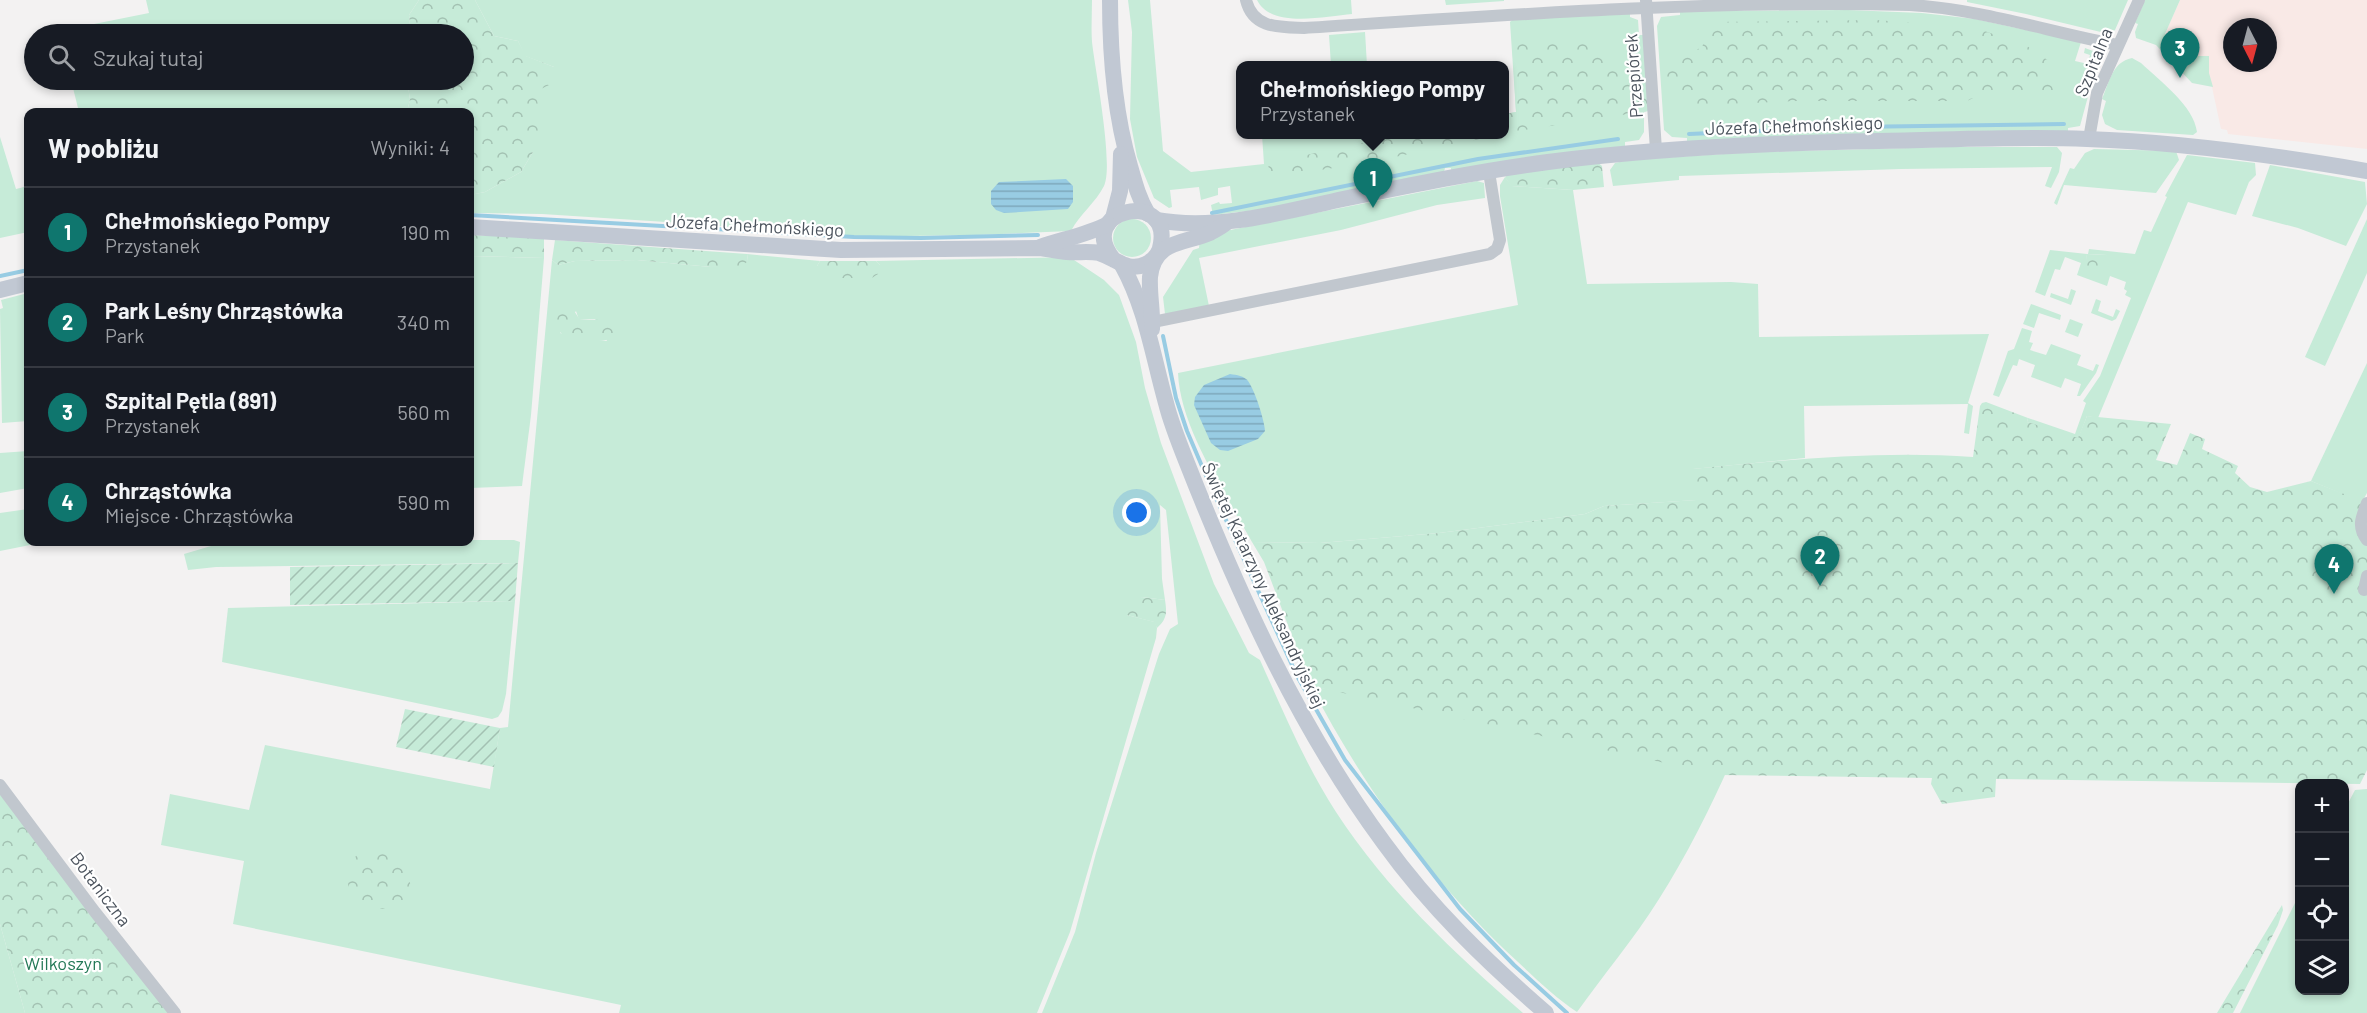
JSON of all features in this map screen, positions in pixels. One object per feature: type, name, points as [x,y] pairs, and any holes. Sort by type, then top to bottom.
[{"type":"street","points":[[1110,0],[1111,49],[1121,135],[1120,190],[1111,221],[1104,234],[1105,244],[1108,253],[1118,263],[1141,267],[1156,256],[1162,238],[1136,188],[1121,135]]},
{"type":"street","points":[[1246,0],[1249,10],[1268,26],[1304,28],[1646,3],[1909,5],[2004,19],[2118,45]]},
{"type":"street","name":"Szpitalna","points":[[2089,139],[2097,93],[2139,0]]},
{"type":"street","name":"Przepiórek","points":[[1646,3],[1656,150]]},
{"type":"street","name":"Józefa Chełmońskiego","points":[[1156,256],[1169,246],[1209,233],[1226,224],[1397,188],[1489,172],[1656,150],[1839,142],[2089,139],[2265,154],[2367,171]]},
{"type":"street","points":[[1153,322],[1490,254],[1497,249],[1500,240],[1489,172]]},
{"type":"street","points":[[1111,221],[1130,210],[1152,217]]},
{"type":"street","name":"Józefa Chełmońskiego","points":[[1152,217],[1226,224]]},
{"type":"street","name":"Józefa Chełmońskiego","points":[[1039,248],[1066,238],[1083,235],[1111,221]]},
{"type":"street","name":"Józefa Chełmońskiego","points":[[474,227],[841,250],[1039,248],[1096,253],[1118,263]]},
{"type":"street","name":"Świętej Katarzyny Aleksandryjskiej","points":[[1152,342],[1150,275],[1156,256]]},
{"type":"street","name":"Świętej Katarzyny Aleksandryjskiej","points":[[1118,263],[1130,279],[1152,342],[1167,406],[1188,465],[1298,710],[1329,763],[1385,845],[1430,900],[1503,976],[1546,1013]]},
{"type":"street","points":[[0,290],[24,284]]},
{"type":"street","points":[[2367,503],[2360,529],[2367,540]]},
{"type":"street","points":[[2364,590],[2367,576]]},
{"type":"street","name":"Botaniczna","points":[[0,784],[95,912],[175,1013]]},
{"type":"shaded area","points":[[2180,0],[2367,0],[2367,149],[2228,134],[2227,130],[2221,129],[2209,73],[2209,56],[2184,56],[2165,34]]},
{"type":"green space","points":[[146,0],[419,0],[409,15],[410,24],[94,24],[149,13]]},
{"type":"green space","points":[[419,0],[475,0],[494,36],[518,41],[526,56],[554,67],[557,81],[535,92],[543,123],[533,152],[521,172],[485,192],[474,194],[474,108],[408,108],[409,90],[474,90],[474,24],[410,24],[409,15]]},
{"type":"green space","points":[[475,0],[1092,0],[1092,42],[1107,158],[1104,186],[1071,231],[834,237],[697,224],[542,214],[474,213],[474,194],[485,192],[521,172],[533,152],[535,91],[554,67],[525,56],[518,41],[494,36]]},
{"type":"green space","points":[[1128,0],[1150,0],[1163,151],[1191,172],[1264,164],[1262,139],[1373,139],[1373,142],[1388,139],[1509,139],[1509,113],[1516,112],[1510,22],[1515,17],[1630,12],[1630,17],[1638,20],[1639,35],[1644,35],[1648,111],[1644,112],[1644,132],[1639,140],[1625,142],[1625,146],[1451,171],[1451,168],[1445,168],[1444,172],[1275,208],[1213,215],[1211,205],[1219,202],[1220,204],[1232,203],[1230,186],[1218,188],[1218,195],[1201,200],[1199,187],[1170,190],[1172,207],[1169,208],[1154,198],[1137,157],[1130,119],[1132,32]]},
{"type":"green space","points":[[1257,0],[1351,0],[1352,14],[1300,19],[1286,18],[1264,9]]},
{"type":"green space","points":[[1445,0],[1504,0],[1504,1],[1446,5]]},
{"type":"green space","points":[[1967,0],[2128,0],[2115,30],[2109,34],[1967,2]]},
{"type":"green space","points":[[2145,0],[2180,0],[2165,34],[2184,56],[2209,56],[2209,73],[2213,87],[2192,83],[2156,45],[2136,38],[2135,32],[2138,24],[2135,23]]},
{"type":"green space","points":[[1848,10],[1922,13],[1975,19],[2081,42],[2075,61],[2088,64],[2090,55],[2084,53],[2085,48],[2101,54],[2102,62],[2090,89],[2080,126],[2068,128],[2068,132],[1687,142],[1687,138],[1672,137],[1664,130],[1657,26],[1661,17],[1680,15],[1680,11]]},
{"type":"green space","points":[[1876,20],[1976,28],[2027,46],[2049,61],[2054,97],[1983,93],[1967,101],[1797,101],[1687,106],[1668,89],[1665,57],[1702,48],[1709,22]]},
{"type":"green space","points":[[1365,32],[1367,61],[1331,61],[1329,35]]},
{"type":"green space","points":[[1578,37],[1646,77],[1648,111],[1509,132],[1509,113],[1516,112],[1512,41]]},
{"type":"green space","points":[[2132,58],[2141,63],[2183,103],[2195,122],[2197,132],[2193,135],[2117,130],[2105,124],[2102,115],[2106,101],[2102,99],[2109,80],[2120,64]]},
{"type":"green space","points":[[74,90],[409,90],[410,99],[408,108],[78,108]]},
{"type":"green space","points":[[0,137],[16,189],[24,187],[24,233],[0,238]]},
{"type":"green space","points":[[1383,139],[1479,139],[1362,164],[1270,177],[1268,163]]},
{"type":"green space","points":[[1946,147],[2057,147],[2062,153],[2059,172],[2051,188],[2045,186],[2052,167],[1679,176],[1679,180],[1613,186],[1610,170],[1615,163],[1628,160],[1755,152]]},
{"type":"green space","points":[[2094,149],[2176,151],[2179,160],[2156,193],[2064,185],[2057,205],[2054,203],[2070,168],[2074,169],[2085,153]]},
{"type":"green space","points":[[2187,155],[2255,163],[2256,175],[2249,182],[2236,215],[2188,202],[2098,418],[2087,416],[2077,442],[2027,422],[2028,418],[2075,434],[2086,403],[2083,401],[2100,376],[2131,298],[2125,295],[2126,282],[2110,276],[2107,286],[2077,275],[2081,263],[2065,257],[2060,270],[2055,269],[2045,296],[2035,292],[2050,250],[2087,254],[2086,266],[2107,255],[2088,254],[2089,249],[2135,254],[2144,230],[2151,232],[2167,197],[2165,196]]},
{"type":"green space","points":[[1596,161],[1602,166],[1604,187],[1573,190],[1511,186],[1505,177],[1511,173]]},
{"type":"green space","points":[[2270,165],[2365,182],[2367,204],[2346,246],[2298,228],[2252,216]]},
{"type":"green space","points":[[1505,177],[1512,186],[1573,190],[1587,284],[1731,282],[1758,284],[1759,337],[1989,334],[1968,403],[1973,406],[1969,434],[1964,433],[1968,404],[1804,406],[1805,458],[1693,469],[1697,500],[1604,506],[1585,514],[1439,533],[1320,543],[1252,542],[1195,438],[1181,394],[1178,373],[1518,305],[1500,196],[1500,185]]},
{"type":"green space","points":[[1477,181],[1484,183],[1485,198],[1437,205],[1341,230],[1199,258],[1209,306],[1165,314],[1163,297],[1193,250],[1199,248],[1200,236]]},
{"type":"green space","points":[[1132,219],[1146,224],[1151,238],[1146,252],[1132,257],[1118,252],[1113,238],[1118,224]]},
{"type":"green space","points":[[2367,219],[2367,273],[2325,366],[2305,357]]},
{"type":"green space","points":[[474,235],[544,238],[544,258],[474,256]]},
{"type":"green space","points":[[555,240],[747,254],[748,261],[742,266],[711,267],[637,260],[575,261],[558,265],[552,260]]},
{"type":"green space","points":[[747,254],[820,261],[817,266],[880,265],[876,261],[1073,257],[1074,260],[1104,280],[1119,295],[1136,342],[1145,388],[1161,443],[1214,584],[1249,653],[1260,660],[1314,775],[1356,841],[1399,894],[1471,967],[1523,1013],[1042,1013],[1075,932],[1096,853],[1159,654],[1170,629],[1178,624],[1166,510],[1160,505],[1162,579],[1165,600],[1142,597],[1127,615],[1155,622],[1156,638],[1070,932],[1037,1013],[619,1013],[621,1005],[233,924],[244,861],[161,845],[170,794],[249,810],[265,745],[490,789],[500,728],[508,727],[552,260],[558,265],[575,261],[637,260],[711,267],[748,261]],"holes":[[[576,311],[579,320],[595,319],[607,341],[560,333]]]},
{"type":"green space","points":[[2087,254],[2107,255],[2105,267],[2085,266]]},
{"type":"green space","points":[[474,256],[544,258],[531,415],[522,486],[474,488]]},
{"type":"green space","points":[[820,261],[876,261],[880,265],[881,272],[872,278],[836,278],[821,274],[817,266]]},
{"type":"green space","points":[[2071,289],[2076,291],[2071,305],[2050,297],[2051,293],[2068,299]]},
{"type":"green space","points":[[24,294],[24,421],[2,423],[0,309],[3,308],[1,300]]},
{"type":"green space","points":[[2096,299],[2101,301],[2098,311],[2113,317],[2116,309],[2120,311],[2116,319],[2112,321],[2091,313]]},
{"type":"green space","points":[[2031,304],[2061,315],[2060,320],[2039,313],[2034,328],[2023,324]]},
{"type":"green space","points":[[566,305],[571,306],[580,320],[609,322],[615,330],[614,337],[596,341],[565,336],[557,325],[557,320],[562,308]]},
{"type":"green space","points":[[2070,319],[2083,324],[2078,337],[2065,332]]},
{"type":"green space","points":[[2022,328],[2032,331],[2029,342],[2033,343],[2030,350],[2046,355],[2051,344],[2081,355],[2077,365],[2093,371],[2096,364],[2099,365],[2080,396],[2077,396],[2081,384],[2065,378],[2061,388],[2031,377],[2035,365],[2019,359],[2017,366],[2013,365],[1999,397],[1993,395],[2008,351],[2014,349]]},
{"type":"green space","points":[[2367,363],[2367,493],[2362,502],[2311,481]]},
{"type":"green space","points":[[1986,402],[2028,418],[2027,422],[2078,438],[2087,416],[2171,424],[2156,460],[2177,465],[2190,433],[2205,439],[2202,449],[2238,466],[2235,473],[2250,487],[2267,492],[2311,481],[2367,503],[2367,770],[2360,784],[2349,784],[2349,779],[2295,779],[2295,783],[1996,779],[1995,797],[1942,804],[1931,784],[1932,778],[1720,775],[1311,686],[1264,562],[1252,542],[1320,543],[1439,533],[1585,514],[1604,506],[1696,500],[1692,469],[1868,455],[1973,457],[1982,403]]},
{"type":"green space","points":[[24,451],[24,489],[0,493],[0,453]]},
{"type":"green space","points":[[24,510],[25,546],[0,551],[0,513]]},
{"type":"green space","points":[[474,540],[520,542],[518,563],[216,567],[188,570],[184,554],[211,546],[474,546]]},
{"type":"green space","points":[[518,563],[515,601],[290,605],[290,567]]},
{"type":"green space","points":[[1142,597],[1165,600],[1165,616],[1157,628],[1154,622],[1127,615],[1125,610],[1129,601]]},
{"type":"green space","points":[[515,601],[506,694],[502,711],[498,717],[492,719],[222,662],[228,608]]},
{"type":"green space","points":[[1311,686],[1739,743],[1702,823],[1659,899],[1577,1012],[1546,988],[1487,932],[1429,867],[1377,798]]},
{"type":"green space","points":[[405,709],[500,728],[494,767],[396,747]]},
{"type":"green space","points":[[2367,789],[2367,1013],[2240,1013],[2295,903],[2295,995],[2349,995],[2349,801],[2355,790]]},
{"type":"green space","name":"Wilkoszyn","points":[[0,794],[169,1013],[25,1013],[0,924]]},
{"type":"green space","points":[[381,852],[389,856],[408,875],[410,891],[407,898],[400,904],[390,908],[372,908],[356,900],[351,893],[348,884],[350,864],[357,855]]},
{"type":"green space","points":[[2282,905],[2283,910],[2278,925],[2233,1013],[2217,1013]]},
{"type":"green space","points":[[0,924],[25,1013],[0,1013]]},
{"type":"water","points":[[1066,179],[1073,186],[1073,202],[1068,209],[1004,213],[996,210],[991,204],[991,191],[999,182]]},
{"type":"water","points":[[1230,374],[1248,381],[1259,405],[1265,431],[1258,439],[1228,451],[1220,450],[1211,443],[1194,405],[1195,397],[1204,385]]},
{"type":"waterway","points":[[1689,134],[1849,127],[2064,124]]},
{"type":"waterway","points":[[1212,213],[1478,159],[1618,139]]},
{"type":"waterway","points":[[474,215],[854,237],[1038,235]]},
{"type":"waterway","points":[[0,276],[24,271]]},
{"type":"waterway","points":[[1163,336],[1176,398],[1207,478]]},
{"type":"waterway","points":[[1216,498],[1297,676],[1345,760],[1460,909],[1514,965],[1567,1013]]},
{"type":"place","name":"Szpital Pętla (891)","points":[[2180,78]]},
{"type":"place","name":"Chełmońskiego Pompy","points":[[1373,208]]},
{"type":"place","name":"Park Leśny Chrząstówka","points":[[1820,586]]},
{"type":"place","name":"Chrząstówka","points":[[2334,594]]}]
